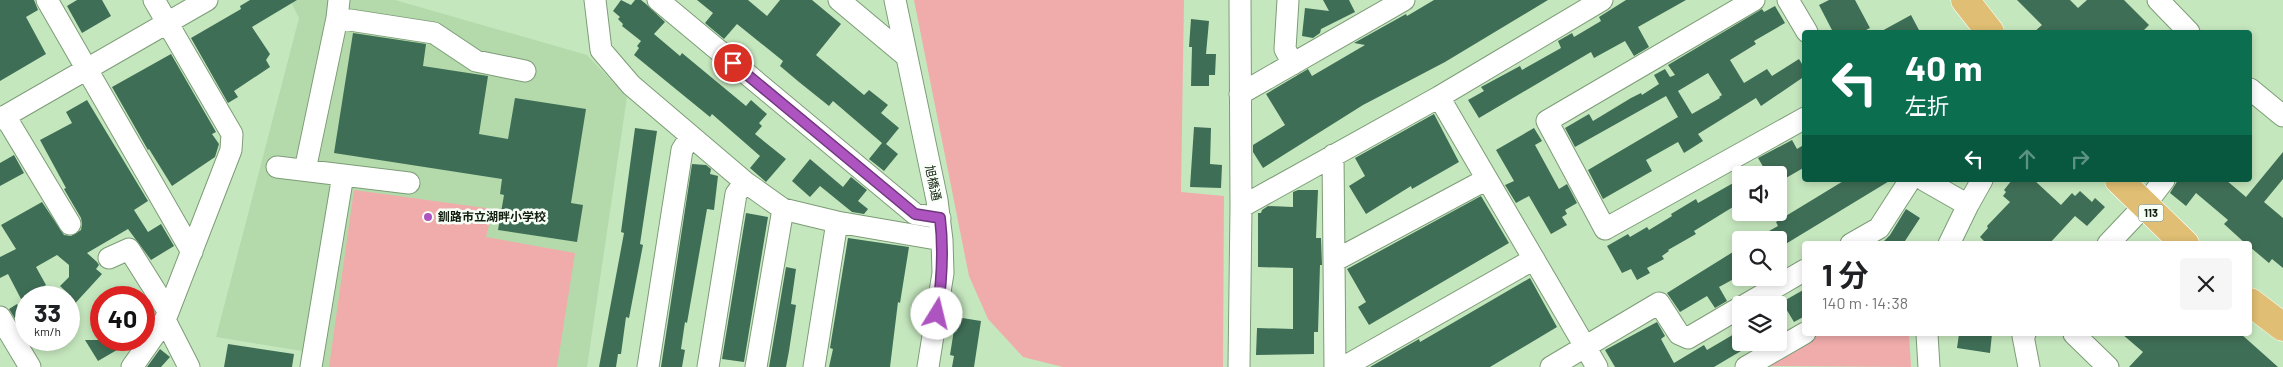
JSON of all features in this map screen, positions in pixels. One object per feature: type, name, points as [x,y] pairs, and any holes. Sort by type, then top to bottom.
[{"type":"main road","points":[[1965,0],[1988,30]]},
{"type":"main road","name":"113","points":[[2121,182],[2182,241]]},
{"type":"main road","points":[[2252,304],[2283,328]]},
{"type":"street","points":[[46,0],[192,252]]},
{"type":"street","points":[[132,367],[166,316],[231,150],[232,134],[154,0]]},
{"type":"street","points":[[70,224],[3,117],[88,70],[207,0]]},
{"type":"street","points":[[595,0],[602,50],[631,85],[745,182],[783,208],[837,222],[942,240]]},
{"type":"street","points":[[658,0],[915,214],[940,218]]},
{"type":"street","points":[[839,0],[906,56]]},
{"type":"street","name":"旭橋通","points":[[895,0],[940,218],[942,240],[943,273],[928,367]]},
{"type":"street","points":[[1238,367],[1241,207],[1240,0]]},
{"type":"street","points":[[1288,0],[1285,49],[1293,64]]},
{"type":"street","points":[[1240,94],[1404,0]]},
{"type":"street","points":[[1241,207],[1439,97],[1576,7],[1602,0]]},
{"type":"street","points":[[1754,0],[1547,121],[1605,229],[1802,120]]},
{"type":"street","points":[[1788,0],[1806,30]]},
{"type":"street","points":[[2158,0],[2188,30]]},
{"type":"street","points":[[305,170],[338,9],[434,33],[476,61],[525,71]]},
{"type":"street","points":[[2252,91],[2283,116]]},
{"type":"street","points":[[1439,97],[1597,367]]},
{"type":"street","points":[[648,367],[682,150],[691,136]]},
{"type":"street","points":[[1333,155],[1335,367]]},
{"type":"street","points":[[277,166],[409,183]]},
{"type":"street","points":[[311,367],[343,175]]},
{"type":"street","points":[[1334,261],[1487,179]]},
{"type":"street","points":[[708,367],[736,194],[745,182]]},
{"type":"street","points":[[1856,241],[1879,228],[1909,182]]},
{"type":"street","points":[[1928,182],[1968,205]]},
{"type":"street","points":[[1950,241],[1981,182]]},
{"type":"street","points":[[2111,241],[2144,206],[2162,182]]},
{"type":"street","points":[[756,367],[783,208]]},
{"type":"street","points":[[814,367],[837,222]]},
{"type":"street","points":[[109,258],[129,249],[166,316],[189,367]]},
{"type":"street","points":[[1344,367],[1534,259]]},
{"type":"street","points":[[1760,296],[1802,272]]},
{"type":"street","points":[[1551,367],[1659,303],[1679,334],[1688,338],[1732,312]]},
{"type":"street","points":[[0,317],[30,367]]},
{"type":"street","points":[[1746,367],[1802,335]]},
{"type":"street","points":[[1927,336],[1928,367]]},
{"type":"street","points":[[2023,336],[2029,367]]},
{"type":"street","points":[[2076,336],[2108,367]]},
{"type":"shaded area","name":"釧路市立湖畔小学校","points":[[290,0],[395,0],[587,55],[627,97],[587,367],[300,367],[302,351],[216,337],[299,18]]},
{"type":"shaded area","points":[[914,0],[1184,0],[1181,192],[1224,196],[1223,367],[1063,367],[1023,357],[988,319],[969,276]]},
{"type":"shaded area","points":[[354,190],[493,209],[486,237],[575,253],[557,367],[329,367]]},
{"type":"shaded area","points":[[1816,336],[1909,336],[1911,367],[1762,366]]},
{"type":"building","points":[[0,0],[34,0],[38,10],[26,17],[46,54],[0,81]]},
{"type":"building","points":[[77,0],[102,0],[111,16],[82,33],[67,6]]},
{"type":"building","points":[[250,0],[297,0],[252,27],[270,54],[266,60],[270,67],[234,91],[238,97],[228,103],[191,38],[241,9],[240,6]]},
{"type":"building","points":[[621,0],[631,5],[635,0],[641,0],[665,22],[654,34],[680,56],[682,53],[746,106],[751,100],[767,114],[759,123],[762,126],[755,134],[786,159],[766,182],[750,168],[760,156],[712,114],[710,117],[634,55],[641,41],[622,26],[623,24],[618,19],[620,17],[613,11]]},
{"type":"building","points":[[697,0],[748,0],[767,16],[780,0],[812,0],[841,24],[816,55],[864,95],[869,90],[888,105],[881,113],[899,128],[886,144],[898,154],[884,171],[869,159],[882,143],[833,101],[829,106],[799,82],[780,66],[783,61],[737,24],[724,39],[705,23],[713,13]]},
{"type":"building","points":[[1323,0],[1349,0],[1355,12],[1321,29],[1320,33],[1313,38],[1302,36],[1305,8],[1329,11]]},
{"type":"building","points":[[1434,0],[1548,0],[1445,62],[1363,105],[1263,168],[1253,152],[1253,145],[1285,125],[1266,94],[1308,69],[1312,76],[1365,45],[1354,43]]},
{"type":"building","points":[[1626,0],[1686,0],[1638,27],[1649,47],[1634,56],[1625,41],[1594,58],[1591,52],[1479,118],[1468,100],[1484,91],[1481,87],[1520,66],[1522,70],[1561,48],[1558,41],[1572,33],[1574,37],[1601,21],[1599,17]]},
{"type":"building","points":[[1829,0],[1855,0],[1870,28],[1866,30],[1832,30],[1819,5]]},
{"type":"building","points":[[2017,0],[2070,0],[2078,8],[2087,0],[2124,0],[2149,25],[2144,30],[2036,30],[2042,25]]},
{"type":"building","points":[[1775,6],[1785,23],[1754,41],[1756,44],[1730,60],[1744,83],[1767,69],[1772,76],[1799,59],[1802,64],[1802,78],[1761,106],[1756,98],[1698,134],[1703,141],[1684,153],[1678,142],[1646,160],[1652,171],[1603,199],[1588,170],[1678,117],[1666,96],[1575,147],[1565,128],[1589,114],[1593,121],[1631,98],[1641,93],[1642,95],[1659,84],[1654,75],[1665,69],[1670,77],[1675,75],[1668,65],[1762,9],[1764,12]],"holes":[[[1708,73],[1722,95],[1692,114],[1678,91]]]},
{"type":"building","points":[[1911,15],[1919,30],[1884,30]]},
{"type":"building","points":[[1191,19],[1209,21],[1206,54],[1216,54],[1215,75],[1209,75],[1209,86],[1191,86],[1192,47],[1189,47]]},
{"type":"building","points":[[353,33],[426,44],[423,66],[488,76],[479,134],[508,139],[515,98],[586,109],[571,203],[583,205],[577,242],[498,230],[504,195],[500,194],[502,179],[334,153]]},
{"type":"building","points":[[171,54],[216,132],[212,134],[219,144],[215,157],[172,186],[148,150],[112,87]]},
{"type":"building","points":[[87,100],[148,201],[134,210],[148,232],[161,224],[174,246],[151,260],[128,229],[87,253],[97,262],[99,265],[96,269],[102,274],[80,298],[80,286],[60,286],[69,277],[69,265],[57,255],[36,267],[46,285],[44,286],[15,287],[8,274],[0,278],[0,257],[16,249],[1,225],[42,202],[64,235],[71,236],[81,230],[81,218],[64,189],[66,188],[40,140],[72,123],[66,112]]},
{"type":"building","points":[[1434,114],[1459,162],[1412,189],[1411,186],[1366,214],[1349,186],[1365,176],[1355,158]]},
{"type":"building","points":[[1194,127],[1211,128],[1210,164],[1222,165],[1221,188],[1190,187]]},
{"type":"building","points":[[635,128],[657,131],[640,244],[643,245],[629,318],[626,317],[621,354],[618,354],[616,367],[599,367],[624,233],[621,232]]},
{"type":"building","points":[[1534,128],[1542,141],[1535,145],[1559,189],[1567,184],[1577,203],[1565,210],[1567,214],[1562,217],[1567,225],[1551,234],[1529,196],[1516,203],[1505,185],[1514,181],[1496,150]]},
{"type":"building","points":[[1792,140],[1797,149],[1802,146],[1802,169],[1787,177],[1787,166],[1763,166],[1758,158]]},
{"type":"building","points":[[2283,152],[2283,179],[2264,202],[2283,218],[2283,268],[2272,259],[2269,263],[2252,249],[2252,241],[2243,241],[2224,224],[2228,220],[2196,193],[2186,206],[2170,193],[2177,182],[2228,182],[2246,197]]},
{"type":"building","points":[[14,155],[24,173],[0,186],[0,163]]},
{"type":"building","points":[[810,159],[843,187],[851,177],[867,190],[858,201],[868,209],[864,214],[852,212],[820,186],[810,197],[792,181]]},
{"type":"building","points":[[692,164],[706,165],[711,169],[710,174],[718,176],[714,210],[707,209],[687,323],[685,322],[681,349],[685,350],[682,367],[661,367]]},
{"type":"building","points":[[1842,182],[1888,182],[1787,243],[1787,231],[1769,231],[1778,226],[1776,222],[1787,221],[1787,215]]},
{"type":"building","points":[[2010,182],[2036,182],[2061,205],[2072,193],[2075,196],[2080,191],[2092,202],[2095,198],[2105,207],[2087,226],[2075,216],[2052,241],[1984,241],[1980,237],[1988,228],[1987,226],[2010,202],[2003,196],[2006,192],[2004,190]]},
{"type":"building","points":[[1732,184],[1732,208],[1694,231],[1696,234],[1668,250],[1662,256],[1664,259],[1647,268],[1650,273],[1637,280],[1631,269],[1622,273],[1607,246],[1628,234],[1630,237],[1647,227],[1649,230],[1696,199],[1698,203]]},
{"type":"building","points":[[1298,190],[1318,190],[1316,238],[1321,238],[1322,265],[1320,265],[1318,332],[1314,332],[1314,354],[1256,355],[1257,328],[1293,329],[1293,268],[1258,267],[1258,213],[1261,213],[1268,206],[1293,207],[1293,192]]},
{"type":"building","points":[[1481,196],[1509,243],[1369,325],[1358,307],[1366,302],[1347,269]]},
{"type":"building","points":[[1906,209],[1920,218],[1905,241],[1884,241],[1890,235]]},
{"type":"building","points":[[746,213],[768,217],[744,362],[722,359]]},
{"type":"building","points":[[848,238],[909,247],[900,303],[898,302],[890,367],[829,367],[833,349],[830,348]]},
{"type":"building","points":[[1732,253],[1732,280],[1719,287],[1727,301],[1715,308],[1707,296],[1680,312],[1667,293]]},
{"type":"building","points":[[786,267],[796,269],[791,304],[796,305],[789,351],[786,367],[769,367]]},
{"type":"building","points":[[1530,278],[1557,327],[1490,367],[1370,367],[1419,339],[1420,342]]},
{"type":"building","points":[[1802,291],[1802,318],[1794,322],[1787,310],[1787,299]]},
{"type":"building","points":[[15,305],[15,319],[9,309]]},
{"type":"building","points":[[956,317],[981,321],[974,367],[952,367],[954,356],[950,355]]},
{"type":"building","points":[[1657,322],[1665,336],[1661,339],[1674,363],[1704,345],[1707,350],[1732,335],[1732,351],[1741,351],[1714,367],[1615,367],[1605,350]]},
{"type":"building","points":[[1959,336],[1992,336],[1990,353],[1957,348]]},
{"type":"building","points":[[2124,336],[2243,336],[2278,367],[2129,367],[2143,352]]},
{"type":"building","points":[[85,340],[90,340],[90,348]]},
{"type":"building","points":[[228,344],[294,354],[292,367],[224,367]]},
{"type":"building","points":[[160,349],[170,357],[161,367],[147,367]]},
{"type":"building","points":[[92,351],[115,351],[98,361]]},
{"type":"place","name":"釧路市立湖畔小学校","points":[[428,217]]},
{"type":"route","points":[[733,63],[915,214],[940,218],[943,273],[937,314]]}]
